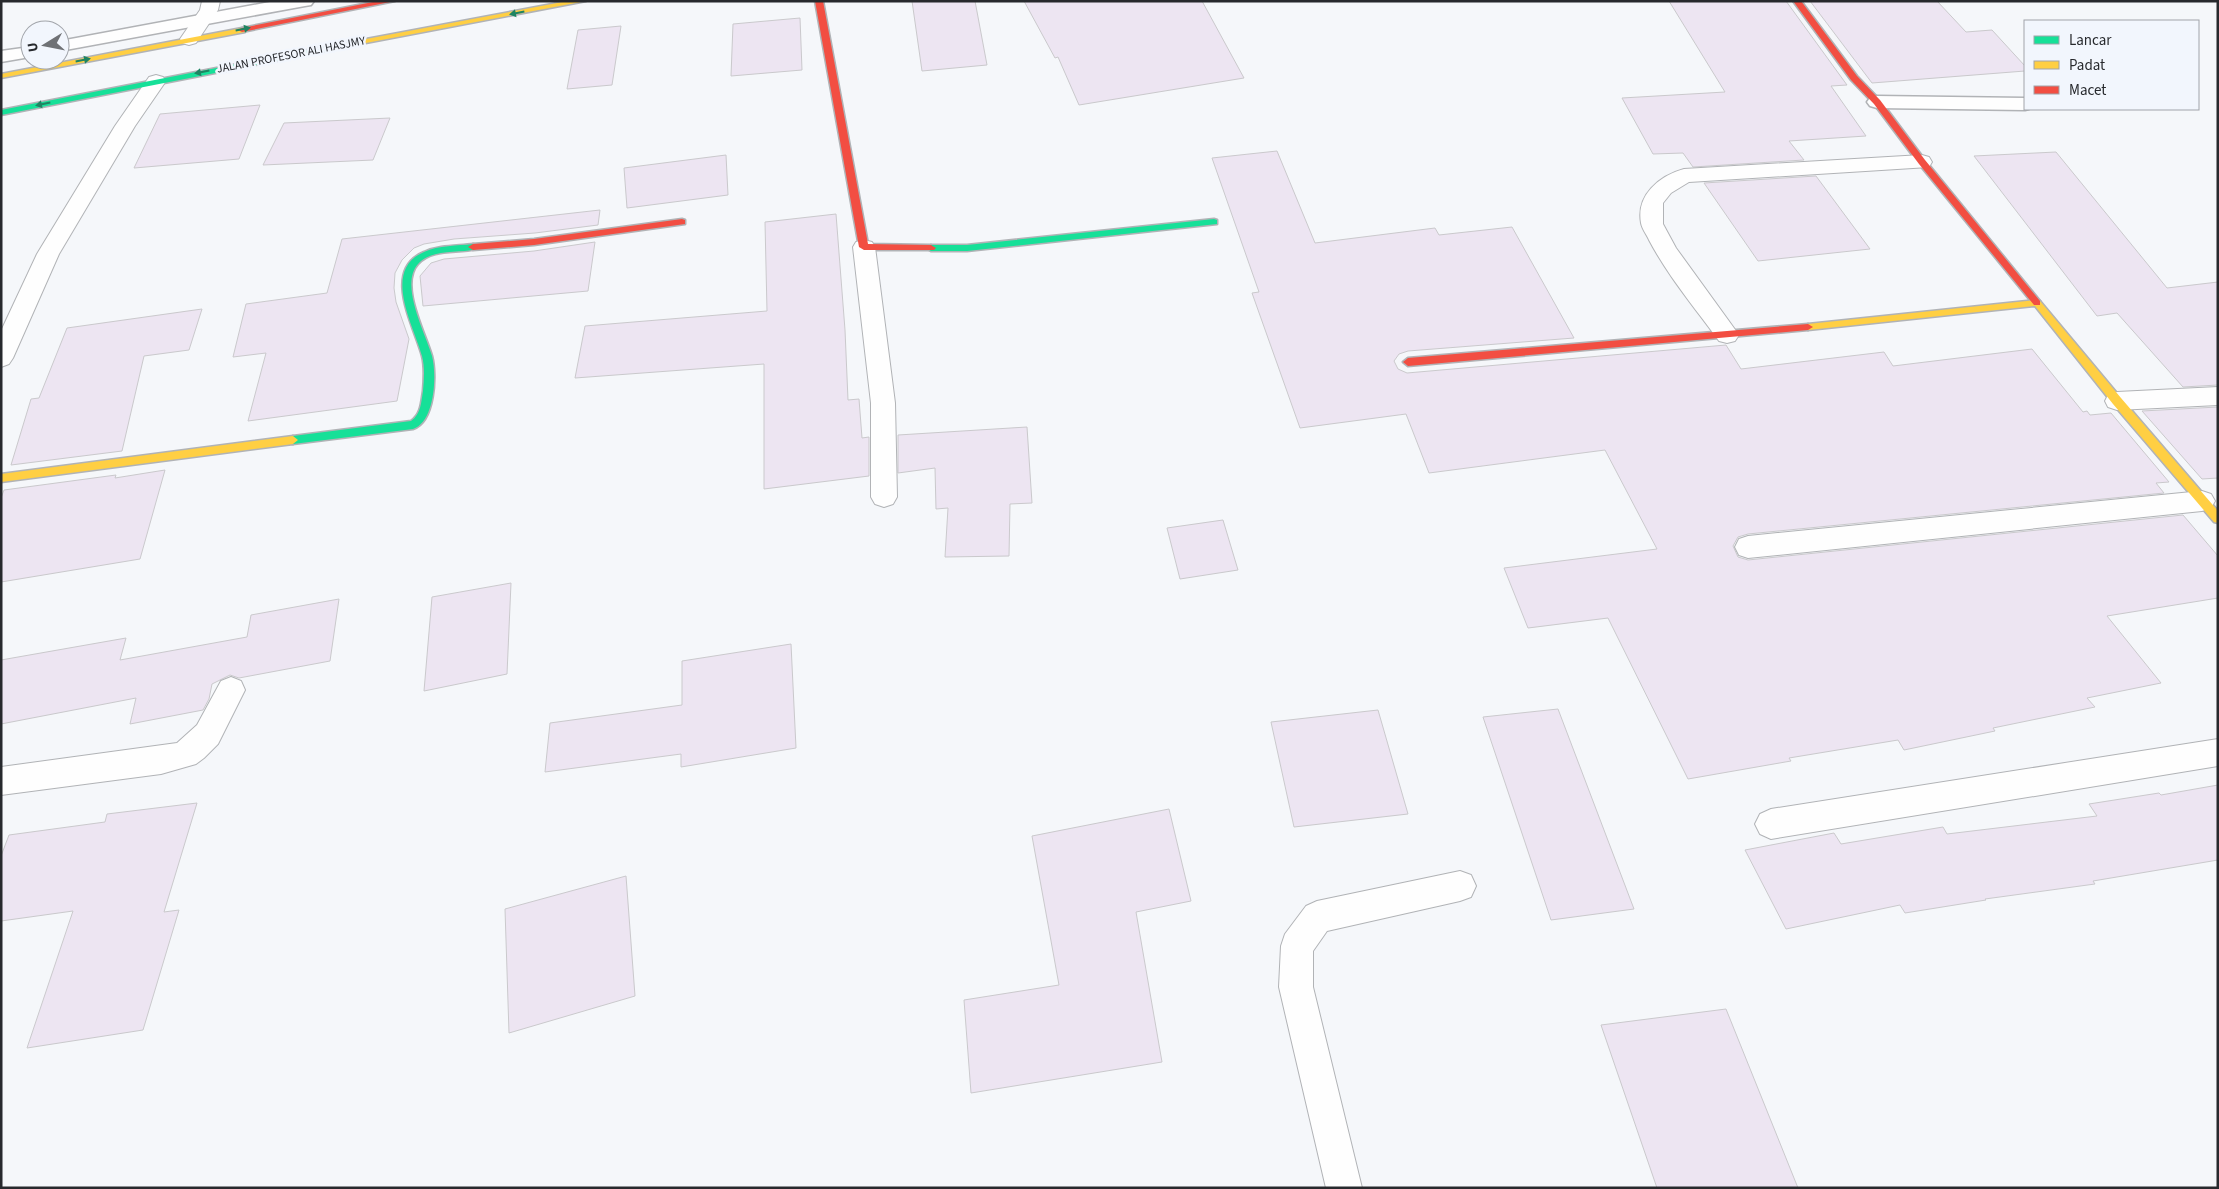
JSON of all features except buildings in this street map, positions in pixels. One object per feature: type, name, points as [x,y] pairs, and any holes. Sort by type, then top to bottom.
[{"type":"street","points":[[190,40],[209,10],[211,1]]},
{"type":"street","points":[[1,76],[391,1]]},
{"type":"street","name":"JALAN PROFESOR ALI HASJMY","points":[[1,112],[582,1]]},
{"type":"street","points":[[819,1],[864,247],[883,403],[884,497]]},
{"type":"street","points":[[1797,1],[1854,78],[1877,102],[1922,162],[2036,303],[2210,510]]},
{"type":"street","points":[[1,358],[48,254],[125,126],[156,81]]},
{"type":"street","points":[[1727,335],[1666,251],[1652,224],[1652,202],[1663,188],[1684,176],[1922,162]]},
{"type":"street","points":[[1,478],[413,424],[422,417],[427,400],[428,360],[408,302],[408,275],[412,266],[423,255],[444,250],[534,242],[682,222]]},
{"type":"street","points":[[864,247],[967,248],[1214,222]]},
{"type":"street","points":[[1408,362],[1727,335],[2036,303]]},
{"type":"street","points":[[2117,401],[2218,396]]},
{"type":"street","points":[[1748,547],[2210,510]]},
{"type":"street","points":[[1,781],[161,760],[185,754],[196,747],[214,727],[230,690]]},
{"type":"street","points":[[1771,824],[2218,752]]},
{"type":"street","points":[[1344,1188],[1296,987],[1298,946],[1317,916],[1460,886]]},
{"type":"lane","points":[[70,44],[305,1]]},
{"type":"lane","points":[[1,57],[20,54]]},
{"type":"lane","points":[[1877,102],[2024,104]]},
{"type":"traffic: fast","points":[[1,113],[329,48]]},
{"type":"traffic: fast","points":[[931,248],[967,248],[1214,222]]},
{"type":"traffic: fast","points":[[293,440],[413,425],[422,417],[427,397],[428,362],[409,303],[408,275],[413,263],[424,255],[442,250],[473,247]]},
{"type":"traffic: slow","points":[[329,48],[582,1]]},
{"type":"traffic: slow","points":[[1,76],[242,30]]},
{"type":"traffic: slow","points":[[1808,327],[2036,303]]},
{"type":"traffic: slow","points":[[2037,303],[2117,401],[2218,519]]},
{"type":"traffic: slow","points":[[1,478],[293,440]]},
{"type":"traffic: jam","points":[[242,30],[391,1]]},
{"type":"traffic: jam","points":[[819,1],[864,247],[931,248]]},
{"type":"traffic: jam","points":[[1797,1],[1854,78],[1877,102],[1922,162],[2037,303]]},
{"type":"traffic: jam","points":[[473,247],[534,242],[682,222]]},
{"type":"traffic: jam","points":[[1408,362],[1808,327]]}]
